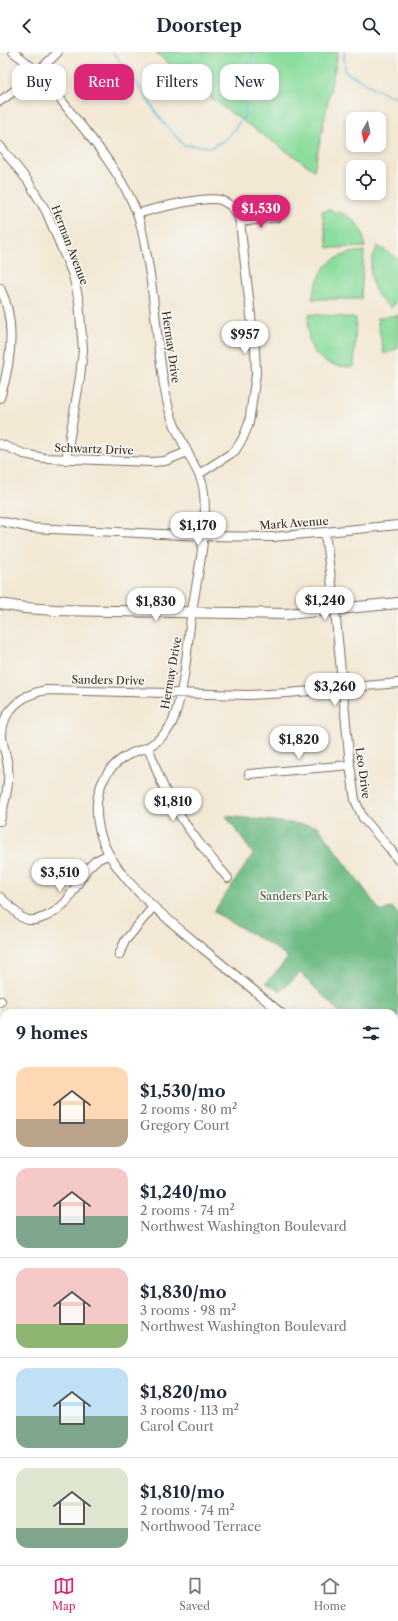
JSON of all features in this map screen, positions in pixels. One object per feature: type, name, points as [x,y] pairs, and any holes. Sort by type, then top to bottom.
[{"type":"main road","points":[[0,604],[25,608],[56,610],[287,614],[398,602]]},
{"type":"street","name":"Hermay Drive","points":[[13,52],[29,64]]},
{"type":"street","points":[[47,64],[58,52]]},
{"type":"street","points":[[0,101],[12,93]]},
{"type":"street","name":"Hermay Drive","points":[[61,100],[99,148],[121,182],[137,214],[150,273],[164,382],[170,413],[187,452],[199,474],[204,489],[203,536],[181,692],[174,720],[170,728],[163,736],[148,747],[132,753],[109,770],[99,790],[97,814],[100,831],[109,854],[129,880],[153,907],[276,1009]]},
{"type":"street","name":"Herman Avenue","points":[[0,146],[28,181],[46,211],[73,275],[79,301],[83,350],[66,460]]},
{"type":"street","points":[[137,214],[160,206],[212,199],[222,200],[236,210],[240,222],[255,350],[256,374],[249,423],[243,438],[234,450],[199,474]]},
{"type":"street","points":[[240,222],[278,217]]},
{"type":"street","points":[[0,288],[4,297],[10,322],[11,347],[0,398]]},
{"type":"street","name":"Schwartz Drive","points":[[0,444],[24,454],[66,460],[152,462],[165,461],[187,452]]},
{"type":"street","name":"Mark Avenue","points":[[0,521],[31,528],[203,536],[273,537],[398,525]]},
{"type":"street","name":"Leo Drive","points":[[326,533],[350,766],[355,800],[363,818],[398,860]]},
{"type":"street","name":"Sanders Drive","points":[[0,821],[8,784],[8,767],[2,736],[4,725],[8,714],[23,698],[34,692],[46,690],[181,692],[249,695],[343,689],[398,683]]},
{"type":"street","points":[[148,747],[165,790],[196,839],[228,878]]},
{"type":"street","points":[[249,774],[350,766]]},
{"type":"street","points":[[0,897],[21,917],[28,920],[36,920],[48,916],[66,902],[86,869],[95,861],[109,854]]},
{"type":"street","points":[[119,955],[129,935],[153,907]]},
{"type":"green space","points":[[155,52],[338,52],[314,170],[212,98],[212,64],[170,64]]},
{"type":"green space","points":[[328,210],[343,214],[354,221],[362,232],[365,247],[328,248],[322,211]]},
{"type":"green space","points":[[378,246],[398,259],[398,297],[391,308],[378,296],[372,280],[372,263]]},
{"type":"green space","points":[[364,251],[361,299],[312,299],[319,279],[328,264],[342,256]]},
{"type":"green space","points":[[309,314],[356,318],[354,367],[331,364],[316,354],[309,338]]},
{"type":"green space","points":[[398,315],[398,348],[384,354],[377,318]]},
{"type":"green space","name":"Sanders Park","points":[[226,816],[318,826],[381,912],[392,907],[398,914],[398,1009],[336,1009],[300,973],[281,991],[266,983],[288,958],[274,947],[214,912],[253,854]]},
{"type":"waterway","points":[[113,52],[162,121],[184,145],[212,147],[227,138],[246,114],[243,88],[252,56],[256,52]]},
{"type":"waterway","points":[[344,52],[345,72],[388,95],[398,97]]}]
